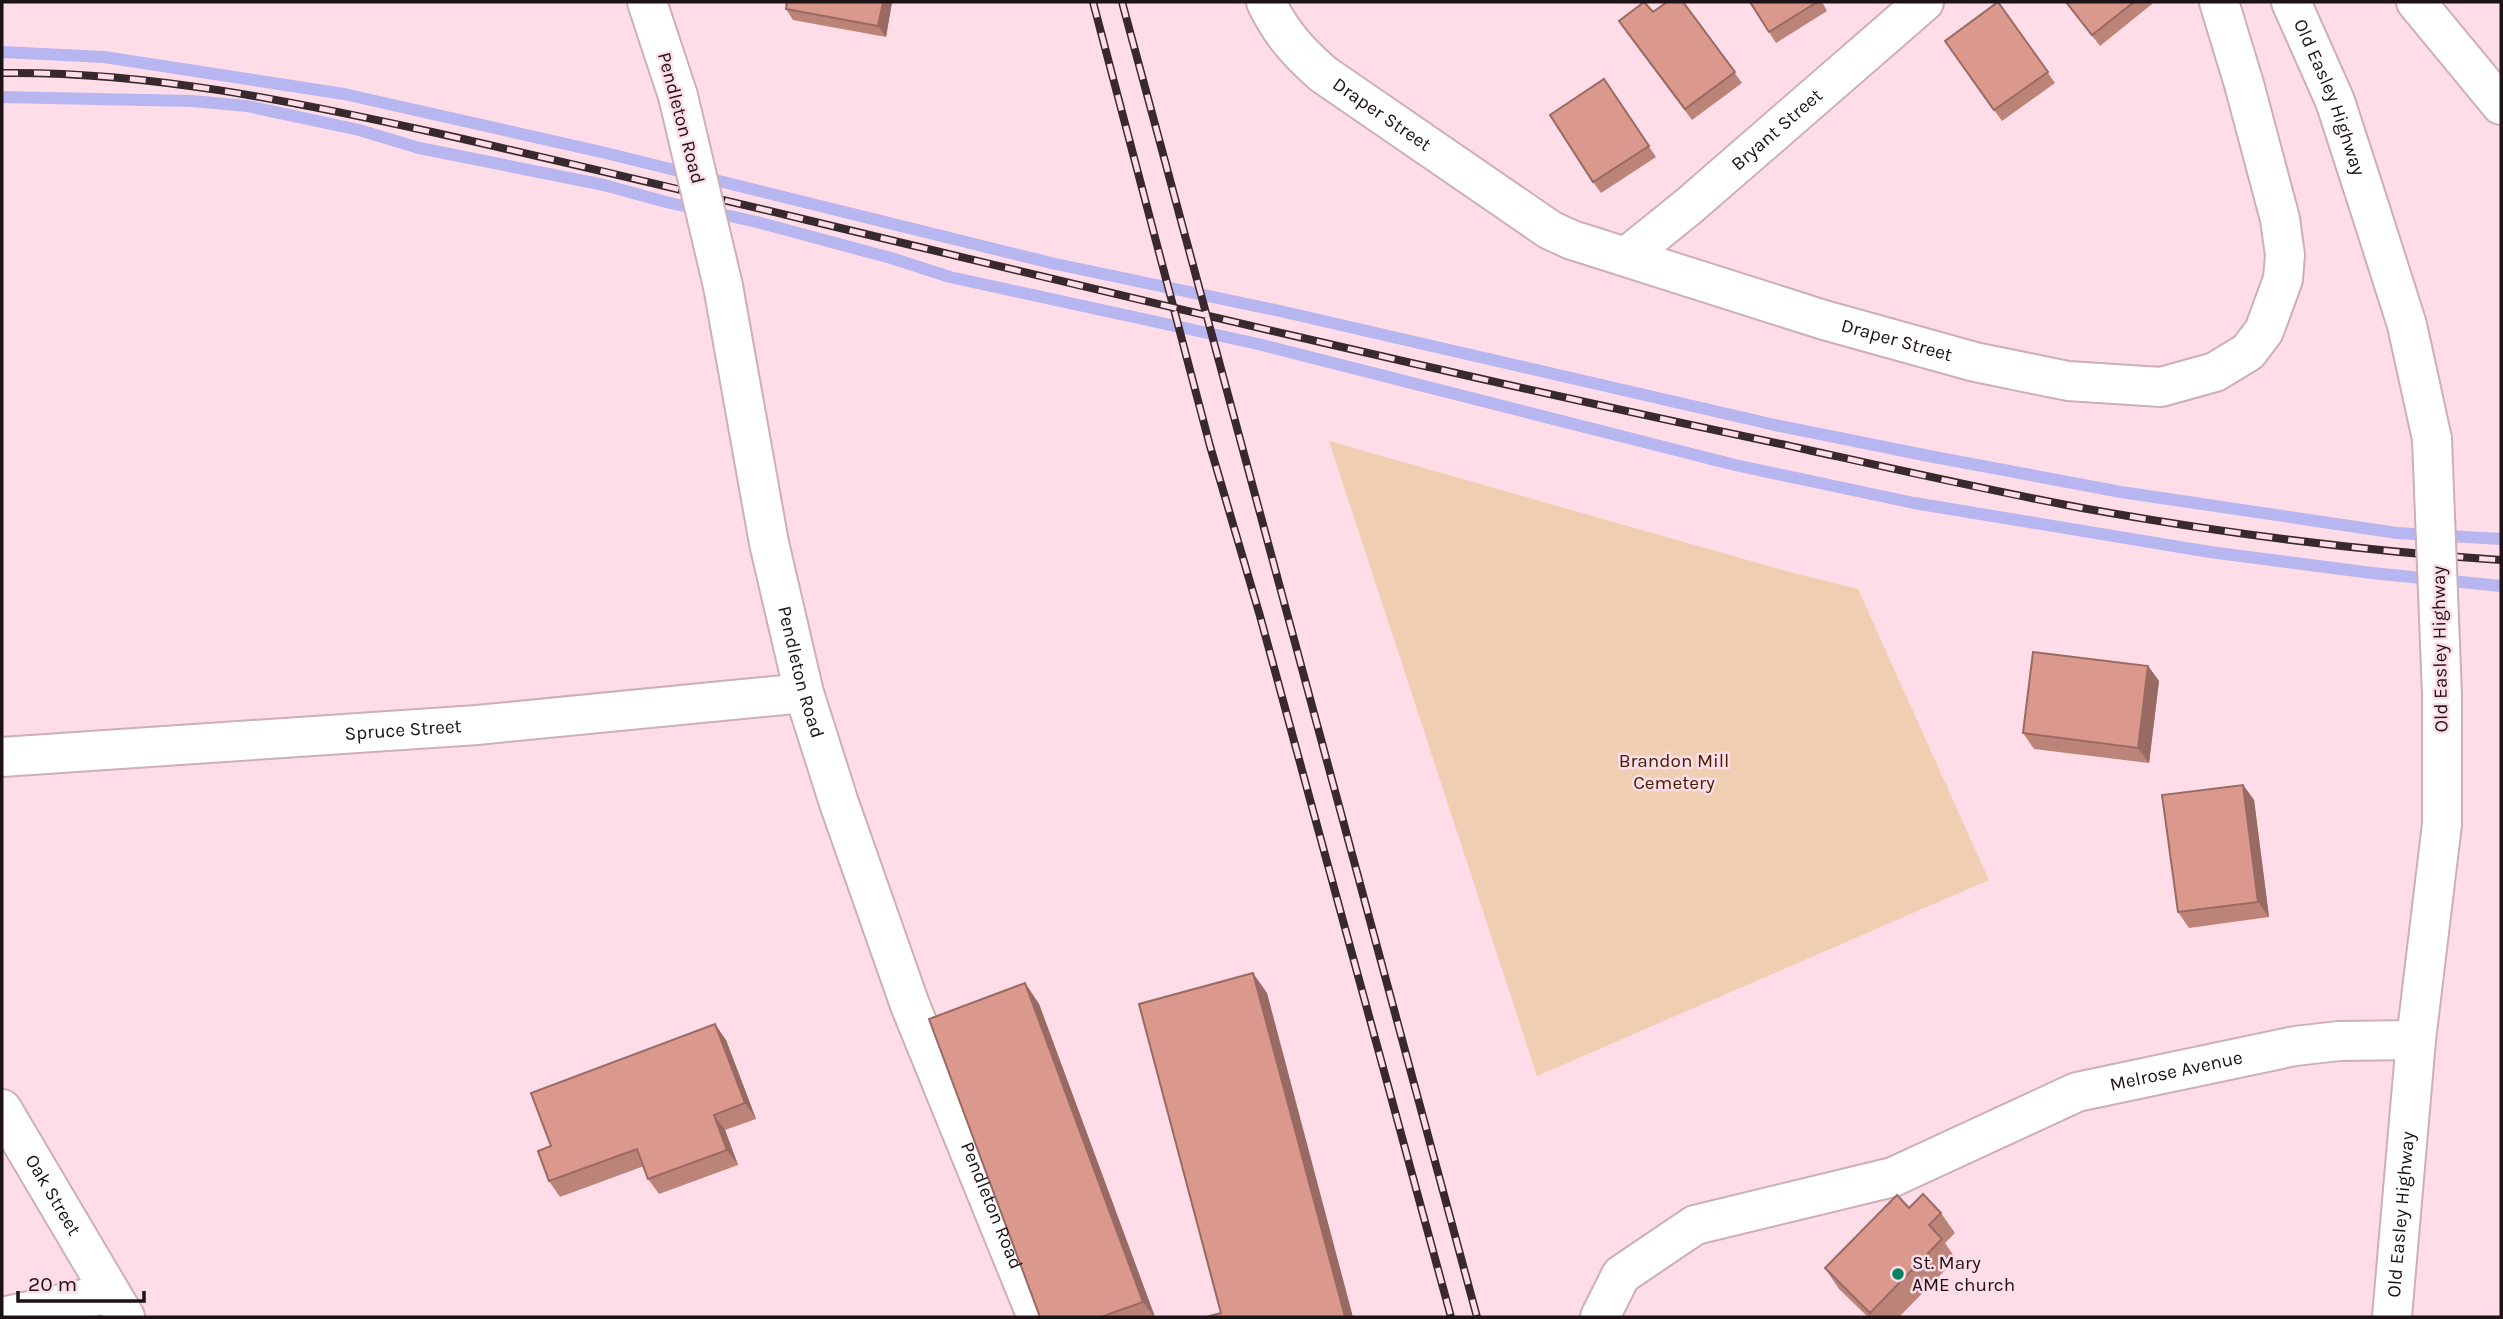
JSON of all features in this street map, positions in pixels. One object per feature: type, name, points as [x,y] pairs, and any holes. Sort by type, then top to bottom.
[{"type":"street","name":"Pendleton Road","points":[[647,2],[678,96],[723,286],[769,543],[804,693],[839,803],[910,1005],[1037,1317]]},
{"type":"street","name":"Draper Street","points":[[1266,2],[1280,29],[1301,55],[1323,74],[1550,230],[1572,240],[1824,320],[1975,362],[2068,381],[2161,387],[2215,372],[2248,352],[2264,331],[2283,279],[2285,255],[2280,219],[2219,2]]},
{"type":"street","name":"Bryant Street","points":[[1627,256],[1689,206],[1923,2]]},
{"type":"street","name":"Old Easley Highway","points":[[2291,2],[2335,101],[2371,212],[2407,325],[2432,439],[2442,695],[2442,824],[2416,1040],[2392,1317]]},
{"type":"street","points":[[2416,2],[2501,106]]},
{"type":"street","name":"Spruce Street","points":[[2,757],[477,725],[804,693]]},
{"type":"street","name":"Melrose Avenue","points":[[1600,1317],[1620,1275],[1695,1225],[1893,1177],[2077,1092],[2295,1046],[2339,1041],[2416,1040]]},
{"type":"street","name":"Oak Street","points":[[2,1109],[117,1305]]},
{"type":"street","points":[[2,1317],[117,1305]]},
{"type":"green space","name":"Brandon Mill Cemetery","points":[[1329,441],[1793,573],[1858,589],[1989,880],[1537,1076]]},
{"type":"building","points":[[787,2],[883,2],[878,26],[786,9]]},
{"type":"building","points":[[1644,2],[1653,12],[1667,2],[1683,2],[1735,72],[1685,109],[1619,21]]},
{"type":"building","points":[[1750,2],[1817,2],[1769,32]]},
{"type":"building","points":[[1998,2],[2048,72],[1994,110],[1945,41]]},
{"type":"building","points":[[2066,2],[2134,2],[2092,35]]},
{"type":"building","points":[[1604,79],[1649,146],[1593,182],[1550,115]]},
{"type":"building","points":[[2033,652],[2148,666],[2138,748],[2023,733]]},
{"type":"building","points":[[2243,785],[2258,902],[2178,912],[2162,795]]},
{"type":"building","points":[[1253,973],[1345,1317],[1206,1317],[1221,1313],[1139,1004]]},
{"type":"building","points":[[1025,983],[1143,1302],[1101,1317],[1040,1317],[929,1019]]},
{"type":"building","points":[[715,1024],[745,1103],[714,1115],[727,1150],[648,1179],[637,1149],[549,1181],[538,1151],[551,1146],[531,1093]]},
{"type":"building","points":[[1923,1194],[1941,1213],[1929,1225],[1942,1239],[1870,1313],[1825,1268],[1897,1195],[1909,1208]]},
{"type":"waterway","points":[[2,52],[104,57],[344,94],[610,154],[1051,263],[1280,311],[1775,425],[1929,456],[2121,492],[2397,533],[2501,539]]},
{"type":"waterway","points":[[2,97],[192,101],[247,106],[359,130],[419,148],[604,185],[757,222],[891,258],[950,277],[1258,344],[1735,465],[1914,503],[2210,552],[2501,586]]},
{"type":"railway","points":[[1093,2],[1210,446],[1260,616],[1451,1317]]},
{"type":"railway","points":[[1122,2],[1477,1317]]},
{"type":"railway","points":[[2,73],[111,77],[165,83],[272,99],[379,120],[1415,364],[2044,501],[2291,540],[2501,560]]},
{"type":"place","name":"St. Mary AME church","points":[[1898,1274]]}]
